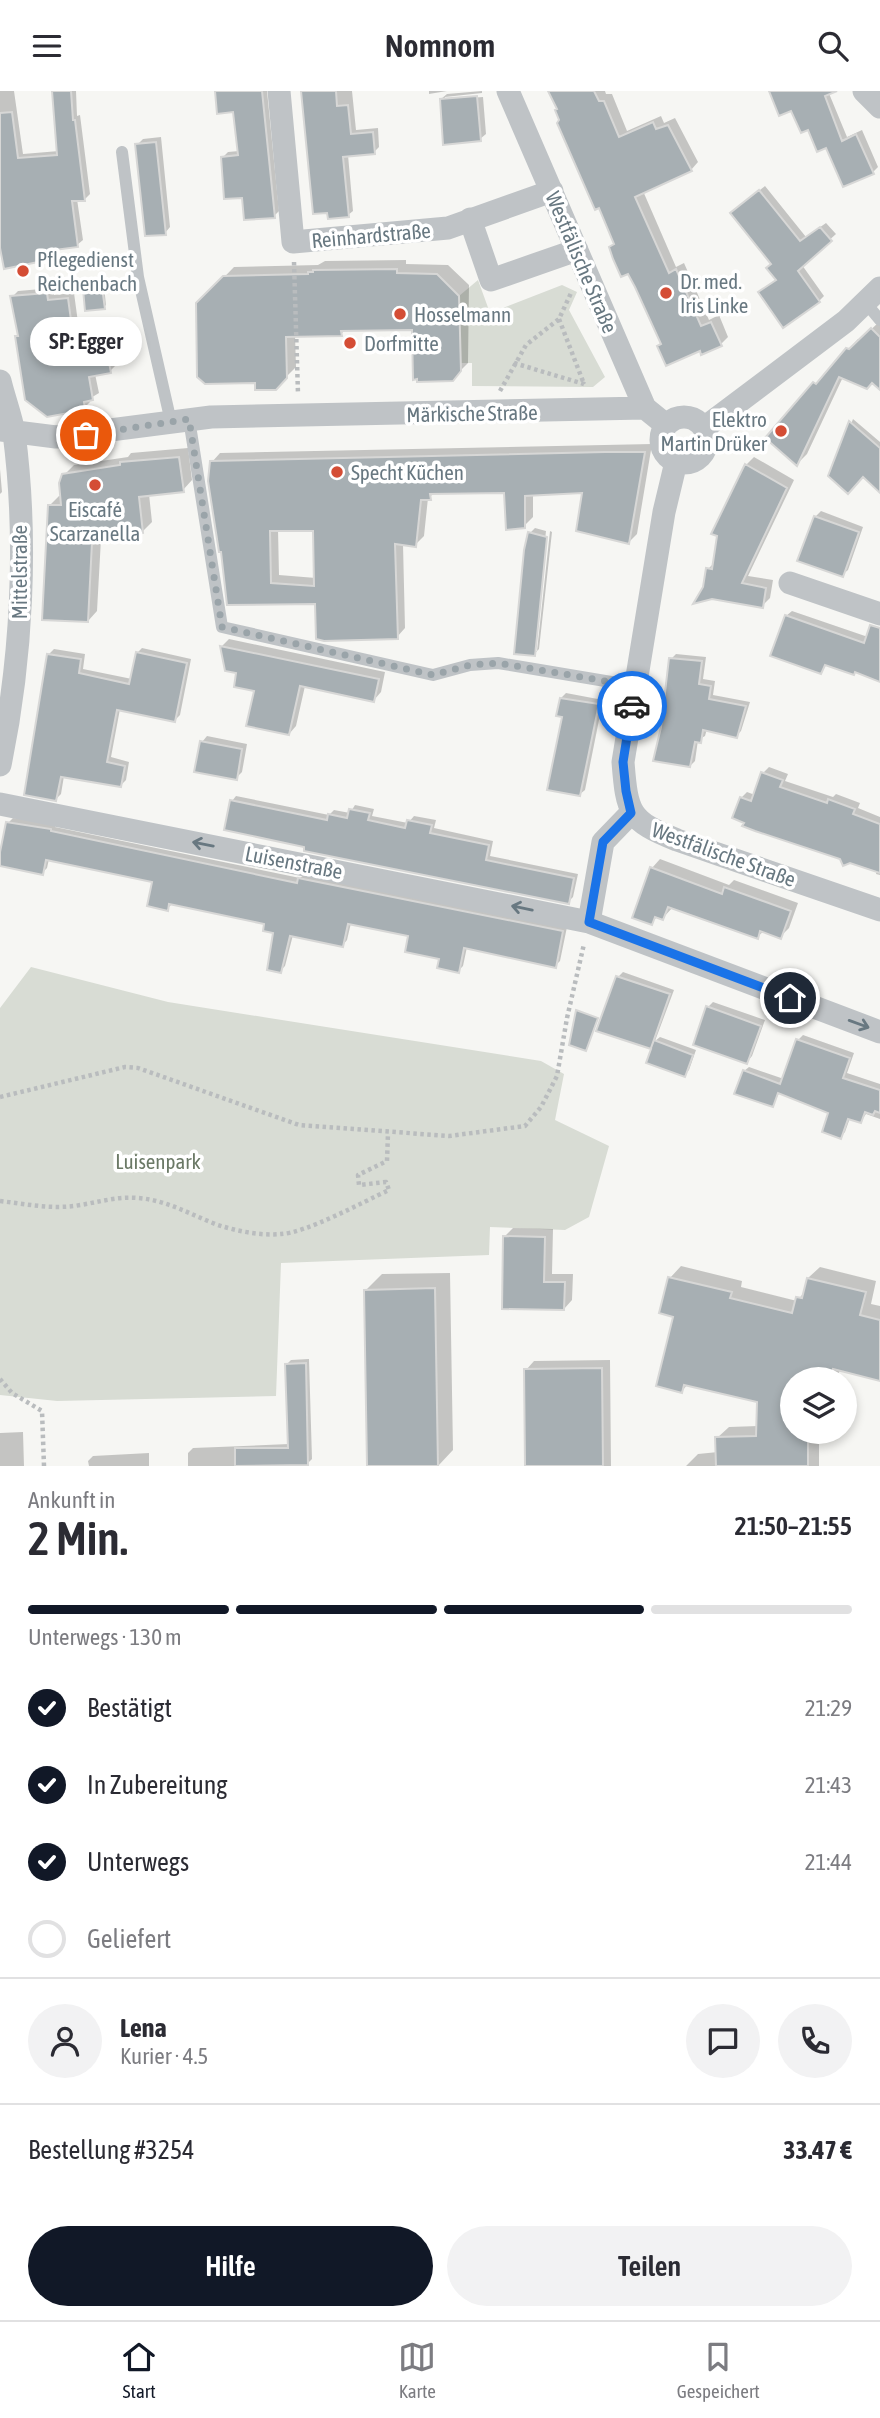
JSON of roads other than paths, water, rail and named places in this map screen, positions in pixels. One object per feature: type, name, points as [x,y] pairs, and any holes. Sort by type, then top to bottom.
[{"type":"street","name":"Reinhardstraße","points":[[279,91],[293,250],[448,228],[552,191]]},
{"type":"street","name":"Westfälische Straße","points":[[508,91],[645,408],[666,425]]},
{"type":"street","points":[[864,91],[880,107]]},
{"type":"street","points":[[470,219],[491,280],[577,250]]},
{"type":"street","points":[[704,428],[846,321],[875,304]]},
{"type":"street","name":"Mittelstraße","points":[[0,381],[20,526],[20,620],[6,703],[0,765]]},
{"type":"street","name":"Märkische Straße","points":[[7,430],[56,437],[180,421],[645,408]]},
{"type":"street","points":[[681,417],[690,417],[704,428],[707,447],[695,461],[685,464],[676,462],[663,450],[661,442],[666,425],[681,417]]},
{"type":"street","name":"Westfälische Straße","points":[[676,462],[664,512],[623,762],[631,813],[648,829],[880,910]]},
{"type":"street","points":[[790,583],[880,614]]},
{"type":"street","name":"Luisenstraße","points":[[0,804],[589,922],[880,1032]]},
{"type":"street","points":[[589,922],[603,842],[631,813]]},
{"type":"lane","points":[[122,152],[138,277],[180,421],[222,627],[433,675],[470,665],[498,663],[635,686]]},
{"type":"place","name":"Pflegedienst Reichenbach","points":[[23,271]]},
{"type":"place","name":"Dr. med. Iris Linke","points":[[666,293]]},
{"type":"place","name":"Hosselmann","points":[[400,314]]},
{"type":"place","name":"Dorfmitte","points":[[350,343]]},
{"type":"place","name":"Elektro Martin Drüker","points":[[781,431]]},
{"type":"place","name":"SP: Egger","points":[[86,435]]},
{"type":"place","name":"Specht Küchen","points":[[337,472]]},
{"type":"place","name":"Eiscafé Scarzanella","points":[[95,485]]},
{"type":"park label","name":"Luisenpark","points":[[158,1161]]}]
